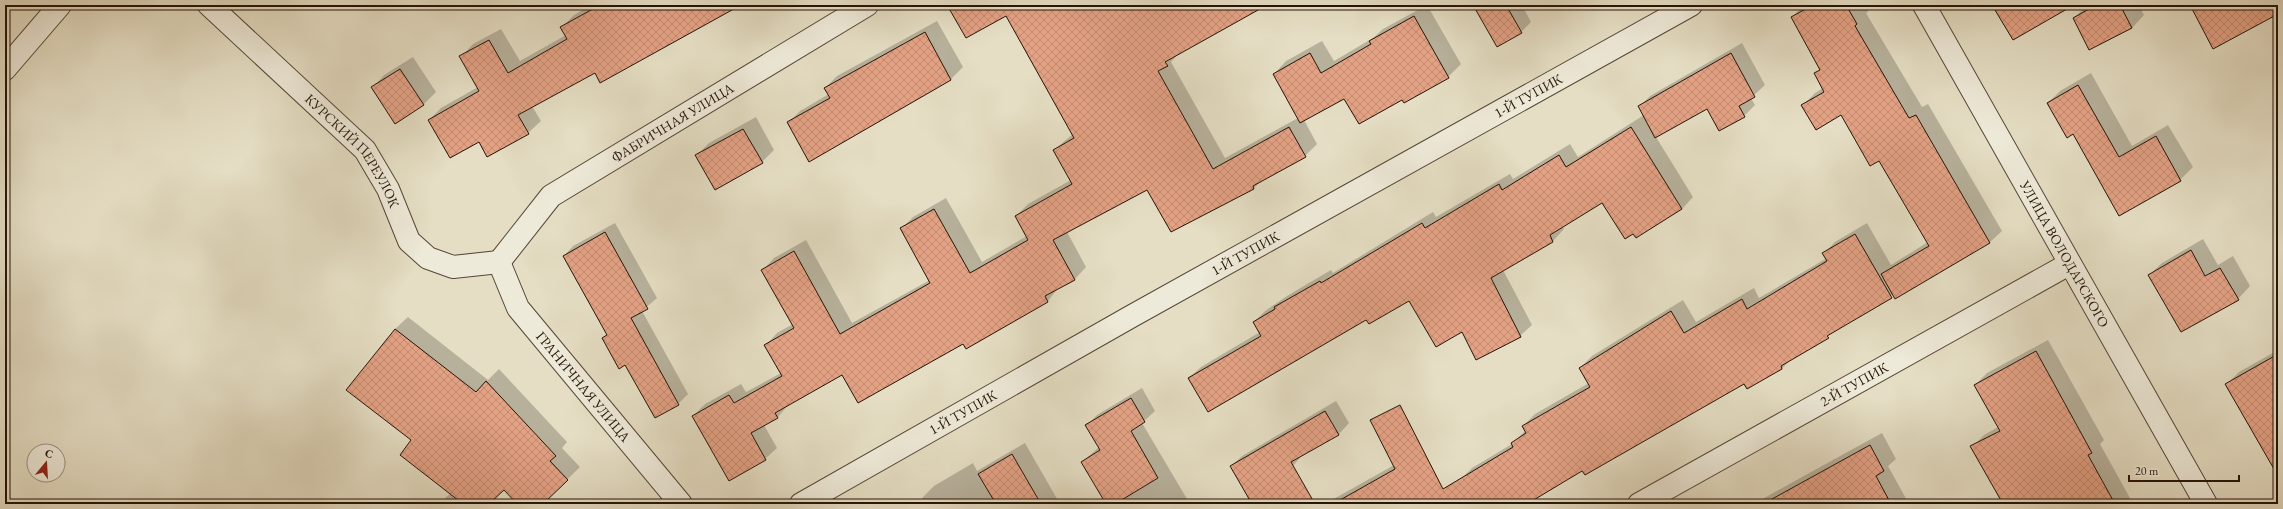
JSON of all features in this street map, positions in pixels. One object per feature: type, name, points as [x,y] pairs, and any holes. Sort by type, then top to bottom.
[{"type":"street","points":[[5,69],[60,5]]},
{"type":"street","name":"КУРСКИЙ ПЕРЕУЛОК","points":[[209,5],[364,150],[388,189],[410,242],[428,258],[453,267],[499,262]]},
{"type":"street","name":"ФАБРИЧНАЯ УЛИЦА","points":[[499,262],[551,196],[867,5]]},
{"type":"street","name":"1-Й ТУПИК","points":[[801,504],[1139,312],[1691,5]]},
{"type":"street","name":"УЛИЦА ВОЛОДАРСКОГО","points":[[1924,5],[2206,504]]},
{"type":"street","name":"ГРАНИЧНАЯ УЛИЦА","points":[[499,262],[518,308],[681,504]]},
{"type":"street","name":"2-Й ТУПИК","points":[[1638,504],[2069,264]]},
{"type":"building","points":[[600,5],[741,5],[600,83],[595,73],[518,115],[529,134],[487,157],[479,142],[450,158],[428,120],[479,91],[459,56],[489,40],[508,73],[567,39],[560,27]]},
{"type":"building","points":[[947,5],[1267,5],[1165,62],[1168,66],[1158,71],[1213,169],[1289,127],[1306,157],[1253,186],[1254,189],[1171,232],[1147,190],[1053,240],[1075,280],[1045,296],[1048,302],[966,349],[963,344],[858,403],[842,375],[775,413],[778,418],[751,433],[766,460],[729,481],[692,416],[729,395],[734,403],[782,376],[764,345],[794,328],[761,270],[794,251],[840,334],[930,283],[900,228],[934,209],[970,273],[1028,240],[1015,216],[1072,184],[1053,150],[1074,138],[1006,16],[966,38]]},
{"type":"building","points":[[1473,5],[1506,5],[1522,33],[1497,47]]},
{"type":"building","points":[[1813,5],[1846,5],[1857,24],[1855,26],[1909,118],[1916,115],[1990,243],[1895,299],[1881,274],[1929,246],[1879,161],[1870,166],[1841,115],[1816,130],[1801,105],[1824,92],[1814,73],[1820,70],[1791,17]]},
{"type":"building","points":[[1992,5],[2074,5],[2013,40]]},
{"type":"building","points":[[2096,5],[2120,5],[2132,28],[2089,50],[2073,18]]},
{"type":"building","points":[[2190,5],[2278,5],[2278,14],[2213,49]]},
{"type":"building","points":[[1414,16],[1449,78],[1404,103],[1402,100],[1359,124],[1344,99],[1300,123],[1273,74],[1310,53],[1321,73],[1371,44],[1369,41]]},
{"type":"building","points":[[925,32],[951,80],[809,162],[787,122],[830,98],[824,88]]},
{"type":"building","points":[[1731,53],[1755,97],[1739,106],[1745,117],[1719,131],[1707,109],[1655,138],[1638,106]]},
{"type":"building","points":[[400,69],[424,105],[395,124],[371,87]]},
{"type":"building","points":[[2078,85],[2119,157],[2156,136],[2181,181],[2119,216],[2073,134],[2067,138],[2047,103]]},
{"type":"building","points":[[1631,127],[1682,209],[1636,238],[1633,234],[1625,239],[1602,203],[1550,235],[1553,242],[1491,278],[1521,337],[1476,360],[1462,332],[1436,347],[1409,301],[1369,324],[1366,320],[1208,412],[1188,378],[1261,336],[1253,322],[1275,309],[1274,307],[1320,281],[1321,283],[1422,223],[1425,228],[1499,184],[1502,190],[1559,155],[1566,167]]},
{"type":"building","points":[[743,129],[763,163],[715,190],[695,155]]},
{"type":"building","points":[[605,232],[648,309],[631,318],[679,405],[655,418],[625,365],[619,369],[602,338],[607,335],[563,256]]},
{"type":"building","points":[[1855,234],[1892,298],[1827,336],[1829,338],[1781,366],[1782,369],[1747,389],[1744,384],[1585,475],[1582,471],[1527,504],[1333,504],[1395,469],[1370,420],[1400,405],[1443,489],[1513,447],[1511,443],[1526,433],[1522,426],[1590,387],[1579,368],[1671,311],[1684,333],[1742,299],[1747,309],[1827,261],[1822,253]]},
{"type":"building","points":[[2191,250],[2205,276],[2220,268],[2239,300],[2181,332],[2148,275]]},
{"type":"building","points":[[395,329],[476,392],[486,381],[556,456],[550,461],[568,480],[543,504],[517,504],[504,490],[489,504],[463,504],[400,455],[411,440],[346,390]]},
{"type":"building","points":[[2036,351],[2092,453],[2088,455],[2115,504],[2003,504],[1970,446],[2000,431],[1974,385]]},
{"type":"building","points":[[2278,354],[2278,476],[2225,384]]},
{"type":"building","points":[[1131,398],[1145,422],[1131,431],[1158,478],[1115,504],[1106,504],[1081,462],[1100,450],[1085,425]]},
{"type":"building","points":[[1325,411],[1339,435],[1291,462],[1315,504],[1252,504],[1230,466]]},
{"type":"building","points":[[1870,445],[1884,471],[1876,476],[1891,504],[1763,504]]},
{"type":"building","points":[[1012,454],[1041,504],[996,504],[978,474]]}]
